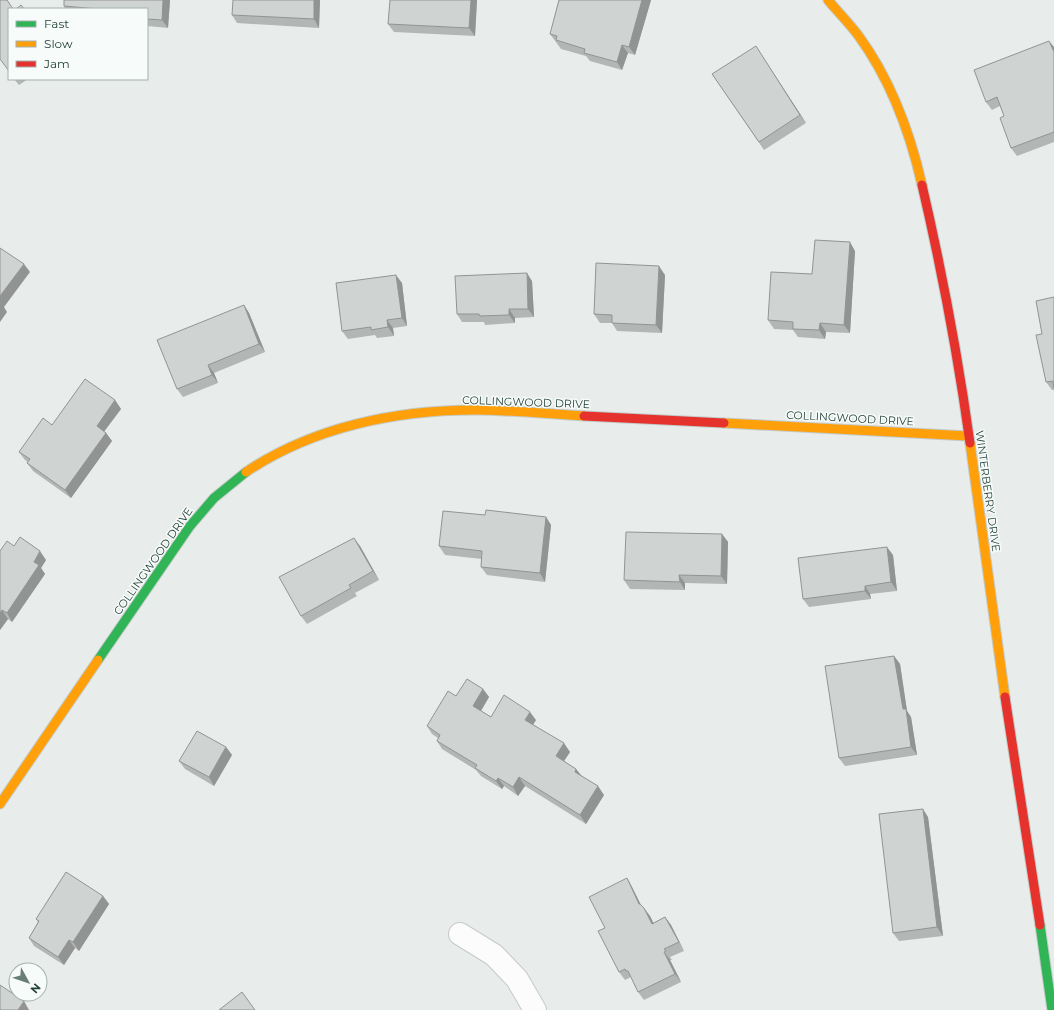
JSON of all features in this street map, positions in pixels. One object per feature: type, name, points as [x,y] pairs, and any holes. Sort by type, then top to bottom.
[{"type":"street","name":"WINTERBERRY DRIVE","points":[[828,0],[858,35],[884,78],[902,115],[915,154],[938,254],[961,381],[1014,762],[1034,879],[1052,1010]]},
{"type":"street","name":"COLLINGWOOD DRIVE","points":[[0,804],[190,526],[218,494],[244,472],[281,450],[347,427],[416,414],[475,410],[968,436]]},
{"type":"street","points":[[460,934],[494,955],[517,979],[535,1010]]},
{"type":"building","points":[[0,0],[7,0],[12,8],[8,8],[8,70],[0,59]]},
{"type":"building","points":[[64,0],[163,0],[162,20],[148,19],[148,8],[87,8],[64,6]]},
{"type":"building","points":[[233,0],[314,0],[314,19],[232,15]]},
{"type":"building","points":[[390,0],[471,0],[469,28],[388,24]]},
{"type":"building","points":[[559,0],[642,0],[629,47],[622,45],[617,62],[584,53],[585,49],[556,40],[557,36],[550,34]]},
{"type":"building","points":[[1049,41],[1054,52],[1054,132],[1011,148],[1000,118],[1004,116],[997,97],[986,102],[974,70]]},
{"type":"building","points":[[756,46],[800,115],[759,142],[712,74]]},
{"type":"building","points":[[815,240],[850,242],[844,325],[820,323],[819,330],[793,329],[793,322],[768,320],[771,272],[812,274]]},
{"type":"building","points":[[0,248],[24,264],[0,296]]},
{"type":"building","points":[[596,263],[659,266],[656,325],[612,323],[612,315],[594,314]]},
{"type":"building","points":[[527,273],[528,309],[509,309],[509,315],[480,316],[479,314],[457,314],[455,276]]},
{"type":"building","points":[[396,275],[402,318],[387,320],[388,327],[371,330],[371,327],[342,331],[336,283]]},
{"type":"building","points":[[1054,297],[1054,388],[1053,381],[1046,382],[1036,335],[1042,334],[1036,301]]},
{"type":"building","points":[[244,305],[259,344],[208,365],[212,375],[177,389],[157,340]]},
{"type":"building","points":[[85,379],[115,400],[97,426],[106,433],[65,490],[27,463],[30,459],[19,452],[43,418],[52,425]]},
{"type":"building","points":[[486,510],[546,517],[540,573],[481,567],[482,551],[439,546],[443,511],[485,515]]},
{"type":"building","points":[[626,532],[722,534],[721,576],[679,575],[680,582],[624,580]]},
{"type":"building","points":[[20,537],[40,551],[34,562],[39,565],[7,613],[2,610],[0,613],[0,551],[7,541],[14,546]]},
{"type":"building","points":[[354,538],[373,571],[349,585],[351,588],[301,616],[279,577]]},
{"type":"building","points":[[887,547],[891,582],[865,586],[865,591],[803,599],[798,558]]},
{"type":"building","points":[[894,656],[903,709],[906,709],[911,747],[839,758],[825,666]]},
{"type":"building","points":[[467,679],[483,689],[473,706],[491,717],[504,695],[530,712],[525,720],[564,743],[556,756],[576,769],[575,772],[598,786],[580,815],[519,777],[513,787],[498,778],[496,781],[475,768],[477,765],[437,741],[440,735],[427,726],[448,691],[456,696]]},
{"type":"building","points":[[197,731],[226,747],[209,777],[179,761]]},
{"type":"building","points":[[923,809],[937,927],[893,933],[879,814]]},
{"type":"building","points":[[66,872],[103,896],[73,942],[69,940],[58,957],[29,938],[39,921],[36,919]]},
{"type":"building","points":[[627,878],[639,904],[644,908],[652,924],[665,917],[679,942],[664,949],[666,951],[664,952],[675,974],[638,992],[628,971],[625,969],[619,972],[598,931],[605,928],[589,897]]},
{"type":"building","points":[[0,985],[8,990],[8,1002],[23,1002],[18,1010],[0,1010]]},
{"type":"building","points":[[242,992],[255,1010],[219,1010]]},
{"type":"traffic: fast","points":[[98,660],[190,526],[214,498],[246,472]]},
{"type":"traffic: fast","points":[[1040,925],[1052,1010]]},
{"type":"traffic: slow","points":[[828,0],[851,26],[870,52],[890,88],[912,146],[922,185]]},
{"type":"traffic: slow","points":[[246,472],[272,456],[299,443],[327,433],[356,424],[415,413],[475,410],[516,411],[584,416]]},
{"type":"traffic: slow","points":[[724,423],[968,436]]},
{"type":"traffic: slow","points":[[970,443],[1005,697]]},
{"type":"traffic: slow","points":[[0,804],[98,660]]},
{"type":"traffic: jam","points":[[922,185],[949,314],[970,443]]},
{"type":"traffic: jam","points":[[584,416],[724,423]]},
{"type":"traffic: jam","points":[[1005,697],[1040,925]]}]
